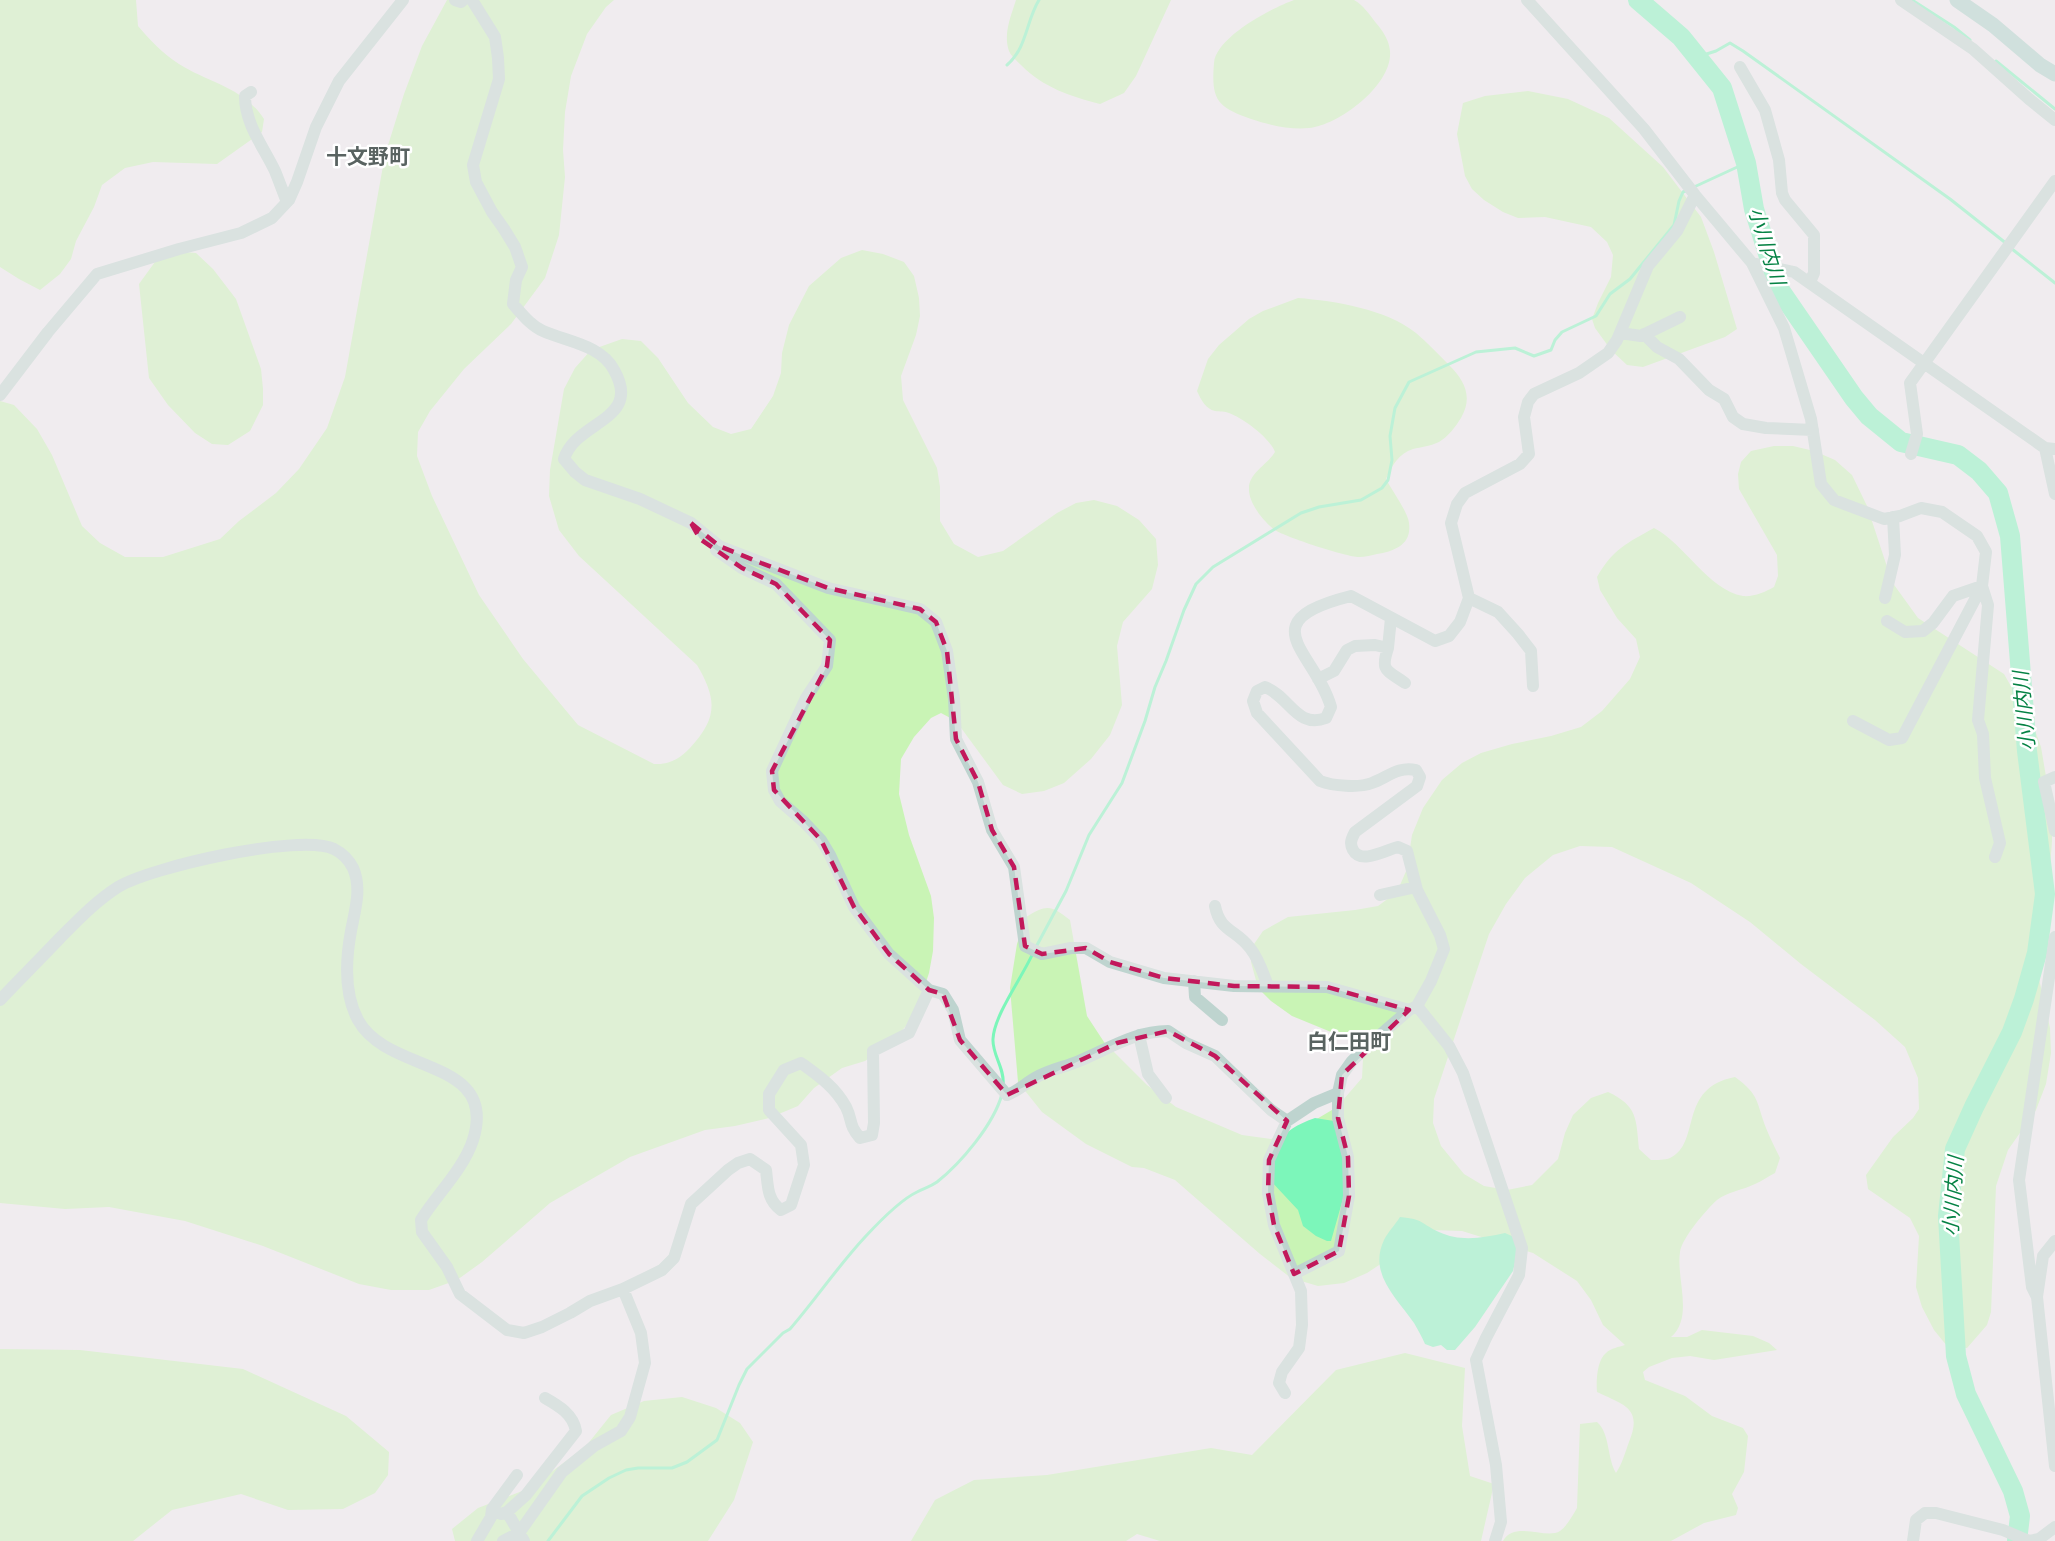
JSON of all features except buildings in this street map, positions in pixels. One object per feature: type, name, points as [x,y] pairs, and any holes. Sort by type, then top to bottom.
[{"type":"main road","points":[[1957,0],[1993,25],[2040,65],[2055,74]]},
{"type":"street","points":[[0,395],[48,332],[97,274],[241,233],[272,218],[287,202],[297,182],[316,127],[339,81],[404,0]]},
{"type":"street","points":[[455,0],[461,2],[463,0]]},
{"type":"street","points":[[472,0],[495,37],[499,79],[473,165],[476,182],[483,197],[515,247],[522,267],[516,280],[513,304],[541,331],[601,353],[614,369],[622,388],[621,401],[615,410],[567,448],[564,459],[575,472],[585,480],[640,499],[691,523],[719,546],[828,588],[920,609],[936,622],[948,661],[954,699],[956,739],[978,782],[992,830],[1014,867],[1025,946],[1042,954],[1071,948],[1086,948],[1110,962],[1164,978],[1234,986],[1327,987],[1413,1008],[1449,1046],[1463,1073],[1522,1248],[1519,1275],[1476,1360],[1496,1465],[1501,1522],[1495,1541]]},
{"type":"street","points":[[1527,0],[1644,129],[1752,263],[1784,328],[1813,430],[1821,484],[1834,500],[1884,519],[1922,508],[1942,513],[1977,536],[1986,552],[1982,586],[1902,738],[1889,740],[1853,722]]},
{"type":"street","points":[[1901,0],[1973,49],[2055,120]]},
{"type":"street","points":[[1740,67],[1764,110],[1779,160],[1782,193],[1785,200],[1814,236],[1814,273],[1810,282]]},
{"type":"street","points":[[251,92],[245,96],[245,105],[253,132],[274,170],[287,202]]},
{"type":"street","points":[[1911,454],[1917,434],[1910,383],[2055,181]]},
{"type":"street","points":[[1294,1274],[1339,1251],[1349,1196],[1348,1157],[1338,1118],[1338,1093],[1342,1075],[1352,1061],[1413,1008],[1431,981],[1444,949],[1440,935],[1416,887],[1407,851],[1398,847],[1366,858],[1357,855],[1352,849],[1351,841],[1356,832],[1417,786],[1420,777],[1416,770],[1408,768],[1398,770],[1370,784],[1331,786],[1320,781],[1257,713],[1253,701],[1257,691],[1265,687],[1277,692],[1304,719],[1317,721],[1326,718],[1331,707],[1327,693],[1295,643],[1295,630],[1299,618],[1312,609],[1351,596],[1435,641],[1449,636],[1460,622],[1469,598],[1451,523],[1457,504],[1465,493],[1520,464],[1529,454],[1524,417],[1527,402],[1534,394],[1592,365],[1608,353],[1620,333],[1648,266],[1677,231],[1695,194]]},
{"type":"street","points":[[1752,263],[1794,272],[1923,363],[2050,448],[2055,494]]},
{"type":"street","points":[[1620,333],[1641,336],[1680,317]]},
{"type":"street","points":[[1644,334],[1657,347],[1680,359],[1709,390],[1724,399],[1732,417],[1743,424],[1766,428],[1813,430]]},
{"type":"street","points":[[1885,598],[1895,555],[1893,517]]},
{"type":"street","points":[[691,523],[700,539],[742,568],[776,584],[830,640],[827,666],[806,698],[772,771],[774,790],[780,801],[821,840],[854,907],[889,954],[929,990],[943,994],[952,1010],[960,1040],[1006,1095],[1017,1091],[1036,1077],[1078,1062],[1117,1042],[1139,1035],[1168,1031],[1186,1043],[1215,1056],[1270,1110],[1287,1121]]},
{"type":"street","points":[[1887,621],[1905,632],[1923,631],[1933,623],[1953,596],[1982,586]]},
{"type":"street","points":[[1982,586],[1988,605],[1978,720],[1983,734],[1985,778],[2000,843],[1995,857]]},
{"type":"street","points":[[1469,598],[1498,612],[1518,634],[1530,651],[1533,686]]},
{"type":"street","points":[[1391,618],[1388,648],[1383,662],[1386,669],[1406,683]]},
{"type":"street","points":[[1318,679],[1334,671],[1347,650],[1355,646],[1375,645],[1388,648]]},
{"type":"street","points":[[2055,777],[2044,782],[2055,831]]},
{"type":"street","points":[[0,1000],[87,910],[118,887],[141,877],[185,864],[252,849],[296,845],[332,848],[349,861],[357,884],[357,900],[347,966],[350,994],[358,1020],[378,1044],[400,1056],[454,1077],[466,1087],[474,1099],[477,1120],[472,1142],[458,1168],[421,1220],[422,1232],[447,1267],[460,1294],[507,1330],[524,1333],[662,1270],[674,1258],[691,1204],[738,1163],[750,1159],[766,1170],[773,1204],[781,1210],[791,1205],[804,1165],[801,1145],[770,1110],[769,1094],[784,1070],[801,1063],[828,1082],[846,1108],[851,1128],[860,1138],[872,1135],[874,1123],[873,1051],[909,1033],[929,990]]},
{"type":"street","points":[[1380,895],[1416,887]]},
{"type":"street","points":[[1215,906],[1217,917],[1224,927],[1249,945],[1259,961],[1268,986]]},
{"type":"street","points":[[2037,1298],[2032,1287],[2019,1180],[2055,937]]},
{"type":"street","points":[[1194,981],[1194,997],[1222,1020]]},
{"type":"street","points":[[1139,1035],[1148,1074],[1166,1098]]},
{"type":"street","points":[[1285,1393],[1279,1383],[1282,1372],[1299,1348],[1302,1325],[1301,1291],[1274,1225],[1268,1193],[1269,1160],[1287,1121],[1314,1103],[1338,1093]]},
{"type":"street","points":[[2055,1241],[2043,1256],[2037,1298],[2055,1466]]},
{"type":"street","points":[[503,1541],[521,1537],[562,1472],[594,1446],[621,1431],[630,1417],[645,1363],[641,1333],[623,1289]]},
{"type":"street","points":[[491,1517],[507,1512],[526,1495],[576,1431],[574,1422],[561,1407],[545,1398]]},
{"type":"street","points":[[477,1541],[491,1517],[492,1509],[517,1475]]},
{"type":"street","points":[[507,1512],[521,1537]]},
{"type":"street","points":[[1913,1541],[1916,1520],[1925,1513],[1936,1513],[2003,1530],[2029,1541],[2039,1539],[2055,1527]]},
{"type":"highlighted area","points":[[691,523],[719,546],[761,563],[828,588],[920,609],[936,622],[947,651],[956,739],[978,782],[992,830],[1014,867],[1025,946],[1042,954],[1086,948],[1110,962],[1164,978],[1234,986],[1327,987],[1409,1010],[1342,1075],[1338,1118],[1348,1157],[1349,1196],[1339,1251],[1294,1274],[1274,1225],[1268,1193],[1269,1160],[1287,1121],[1215,1056],[1168,1031],[1117,1043],[1007,1095],[960,1040],[943,994],[929,990],[889,954],[854,907],[821,840],[774,790],[772,771],[827,666],[830,640],[776,584],[742,568],[700,539]]},
{"type":"shaded area","points":[[0,0],[136,0],[138,26],[152,42],[190,71],[236,93],[256,108],[264,119],[262,132],[217,164],[153,162],[125,168],[102,185],[94,207],[76,241],[71,259],[60,274],[40,290],[0,267]]},
{"type":"shaded area","points":[[447,0],[614,0],[606,7],[587,34],[571,76],[565,112],[563,150],[565,177],[559,235],[545,278],[511,324],[464,369],[430,411],[418,432],[417,456],[432,496],[479,595],[523,659],[578,725],[654,764],[664,763],[678,758],[690,748],[706,727],[712,708],[708,688],[697,665],[579,556],[559,530],[549,496],[550,470],[564,389],[575,368],[591,350],[622,339],[641,341],[658,358],[688,403],[713,427],[731,434],[751,429],[773,396],[781,373],[782,353],[789,325],[809,286],[841,258],[862,250],[883,254],[904,262],[914,276],[920,316],[916,335],[901,376],[903,400],[937,468],[940,487],[940,521],[954,544],[978,557],[1003,551],[1057,513],[1076,503],[1094,500],[1117,506],[1139,520],[1156,539],[1158,565],[1152,589],[1123,622],[1117,646],[1122,705],[1110,735],[1091,759],[1064,783],[1044,791],[1022,794],[1003,785],[956,721],[941,713],[931,718],[914,737],[901,759],[899,794],[909,835],[931,896],[934,918],[933,951],[922,994],[906,1026],[891,1043],[865,1061],[842,1068],[814,1088],[798,1106],[769,1118],[705,1130],[630,1157],[550,1203],[482,1262],[457,1280],[429,1290],[391,1290],[359,1284],[263,1246],[185,1221],[109,1207],[65,1209],[0,1203],[0,401],[14,405],[37,429],[52,455],[82,526],[100,543],[125,557],[163,557],[220,539],[239,521],[276,493],[299,469],[327,428],[345,377],[385,155],[422,46]]},
{"type":"shaded area","points":[[1016,0],[1171,0],[1136,76],[1124,93],[1100,104],[1048,85],[1030,73],[1013,57],[1007,45],[1007,38],[1008,25]]},
{"type":"shaded area","points":[[1294,0],[1354,0],[1366,10],[1381,29],[1390,51],[1389,64],[1383,77],[1362,101],[1335,119],[1309,128],[1280,126],[1240,115],[1224,106],[1215,94],[1214,86],[1214,63],[1224,43],[1260,17]]},
{"type":"shaded area","points":[[1528,91],[1568,99],[1609,118],[1663,167],[1701,217],[1737,329],[1725,337],[1643,367],[1627,365],[1611,350],[1595,328],[1592,319],[1611,277],[1613,255],[1607,242],[1591,227],[1545,217],[1518,218],[1503,212],[1472,189],[1465,176],[1457,134],[1463,103],[1485,96]]},
{"type":"shaded area","points":[[172,251],[196,253],[213,269],[236,299],[261,369],[263,405],[250,431],[228,445],[212,444],[195,433],[168,405],[149,378],[139,284],[160,255]]},
{"type":"shaded area","points":[[1298,298],[1328,301],[1360,308],[1404,325],[1416,333],[1449,365],[1466,390],[1465,410],[1449,434],[1436,443],[1408,451],[1396,461],[1388,474],[1386,479],[1406,513],[1409,523],[1408,537],[1405,542],[1390,551],[1364,557],[1352,556],[1303,542],[1271,527],[1254,506],[1249,488],[1255,473],[1275,452],[1262,435],[1241,419],[1227,412],[1209,408],[1197,391],[1208,359],[1219,345],[1249,319],[1263,311]]},
{"type":"shaded area","points":[[1774,446],[1793,446],[1814,451],[1835,460],[1852,475],[1867,506],[1892,582],[1918,618],[2004,674],[2033,725],[2041,747],[2052,812],[2052,841],[2050,868],[2035,914],[2033,952],[2050,1028],[2051,1053],[2046,1084],[2036,1110],[2008,1150],[1996,1186],[1991,1312],[1987,1325],[1967,1348],[1947,1346],[1934,1330],[1922,1307],[1916,1287],[1919,1236],[1910,1218],[1868,1189],[1866,1175],[1893,1137],[1919,1109],[1918,1078],[1905,1047],[1875,1020],[1750,922],[1691,883],[1612,847],[1580,846],[1553,855],[1525,878],[1506,904],[1489,934],[1434,1099],[1433,1123],[1441,1146],[1464,1174],[1484,1186],[1507,1190],[1532,1185],[1558,1159],[1573,1115],[1591,1098],[1608,1092],[1618,1097],[1634,1114],[1639,1149],[1651,1160],[1668,1159],[1680,1151],[1686,1141],[1697,1104],[1705,1092],[1717,1083],[1735,1077],[1753,1094],[1780,1158],[1775,1173],[1758,1183],[1717,1200],[1685,1239],[1679,1263],[1683,1297],[1682,1319],[1678,1329],[1671,1337],[1687,1337],[1702,1330],[1753,1336],[1769,1343],[1777,1350],[1714,1360],[1690,1356],[1672,1358],[1649,1367],[1643,1372],[1645,1380],[1685,1396],[1712,1416],[1743,1428],[1748,1436],[1744,1472],[1732,1494],[1738,1508],[1736,1515],[1704,1523],[1671,1541],[1503,1541],[1515,1532],[1554,1533],[1560,1531],[1570,1520],[1577,1508],[1580,1424],[1597,1422],[1601,1427],[1616,1473],[1633,1431],[1634,1422],[1628,1409],[1597,1392],[1598,1371],[1603,1356],[1610,1350],[1625,1345],[1603,1325],[1591,1300],[1577,1281],[1533,1253],[1462,1231],[1432,1230],[1367,1273],[1344,1283],[1318,1286],[1291,1278],[1175,1180],[1144,1168],[1132,1167],[1086,1144],[1042,1112],[1018,1082],[1010,988],[1017,944],[1026,917],[1039,910],[1053,909],[1070,920],[1087,1016],[1104,1042],[1147,1085],[1176,1107],[1242,1135],[1271,1139],[1310,1123],[1337,1107],[1362,1078],[1363,1059],[1353,1041],[1292,1016],[1258,988],[1251,962],[1252,947],[1263,931],[1288,917],[1378,906],[1397,892],[1407,869],[1412,835],[1423,808],[1442,780],[1462,763],[1481,753],[1581,727],[1602,711],[1630,679],[1640,657],[1636,639],[1617,618],[1600,590],[1597,577],[1609,559],[1628,543],[1654,528],[1665,535],[1708,576],[1730,592],[1751,596],[1774,587],[1778,576],[1777,555],[1739,489],[1738,474],[1741,462],[1751,451]]},
{"type":"shaded area","points":[[1315,1118],[1334,1121],[1341,1141],[1346,1188],[1331,1241],[1316,1236],[1303,1226],[1298,1210],[1270,1180],[1280,1140],[1292,1128]]},
{"type":"shaded area","points":[[1400,1217],[1418,1221],[1455,1237],[1480,1238],[1505,1233],[1514,1237],[1518,1250],[1513,1271],[1475,1327],[1455,1350],[1447,1350],[1441,1345],[1433,1347],[1425,1344],[1382,1275],[1380,1252],[1384,1240]]},
{"type":"shaded area","points":[[0,1349],[80,1350],[243,1369],[346,1416],[389,1452],[388,1475],[375,1493],[343,1509],[288,1510],[241,1494],[172,1510],[133,1541],[0,1541]]},
{"type":"shaded area","points":[[1405,1353],[1465,1368],[1462,1426],[1470,1476],[1494,1484],[1481,1541],[1160,1541],[1137,1534],[1126,1541],[911,1541],[935,1500],[974,1480],[1047,1475],[1211,1448],[1252,1455],[1336,1370]]},
{"type":"shaded area","points":[[682,1397],[716,1408],[740,1423],[753,1442],[734,1500],[708,1541],[455,1541],[452,1529],[478,1508],[530,1488],[586,1446],[611,1415],[644,1401]]},
{"type":"waterway","points":[[1007,65],[1019,51],[1039,0]]},
{"type":"waterway","name":"小川内川","points":[[1638,0],[1681,37],[1722,88],[1746,163],[1754,209],[1779,289],[1854,398],[1869,416],[1901,442],[1958,455],[1979,471],[1998,493],[2010,536],[2027,751],[2045,894],[2037,953],[2024,999],[2012,1032],[1955,1149],[1948,1216],[1956,1356],[1966,1394],[2013,1491],[2020,1516],[2017,1541]]},
{"type":"waterway","points":[[1912,0],[1970,40]]},
{"type":"waterway","points":[[1697,57],[1716,51],[1730,43],[1950,199],[2007,244]]},
{"type":"waterway","points":[[1996,61],[2055,109]]},
{"type":"waterway","points":[[1694,187],[1746,163]]},
{"type":"waterway","points":[[1036,947],[1066,891],[1089,835],[1122,783],[1155,687],[1196,584],[1213,567],[1301,513],[1319,507],[1361,500],[1382,488],[1388,480],[1392,460],[1390,436],[1395,408],[1409,382],[1476,352],[1515,348],[1534,356],[1551,350],[1555,340],[1562,332],[1596,316],[1610,294],[1630,279],[1674,225],[1679,201],[1683,192],[1688,190]]},
{"type":"waterway","points":[[2012,249],[2055,283]]},
{"type":"waterway","points":[[1003,1085],[1002,1073],[993,1045],[995,1029],[1003,1007],[1033,953]]},
{"type":"waterway","points":[[548,1541],[582,1496],[609,1478],[626,1470],[638,1468],[672,1468],[687,1462],[717,1440],[747,1369],[783,1333],[790,1329],[846,1259],[883,1219],[910,1196],[937,1182],[956,1164],[992,1118],[1002,1094]]},
{"type":"district","name":"十文野町","points":[[368,157]]},
{"type":"district","name":"白仁田町","points":[[1349,1042]]}]
